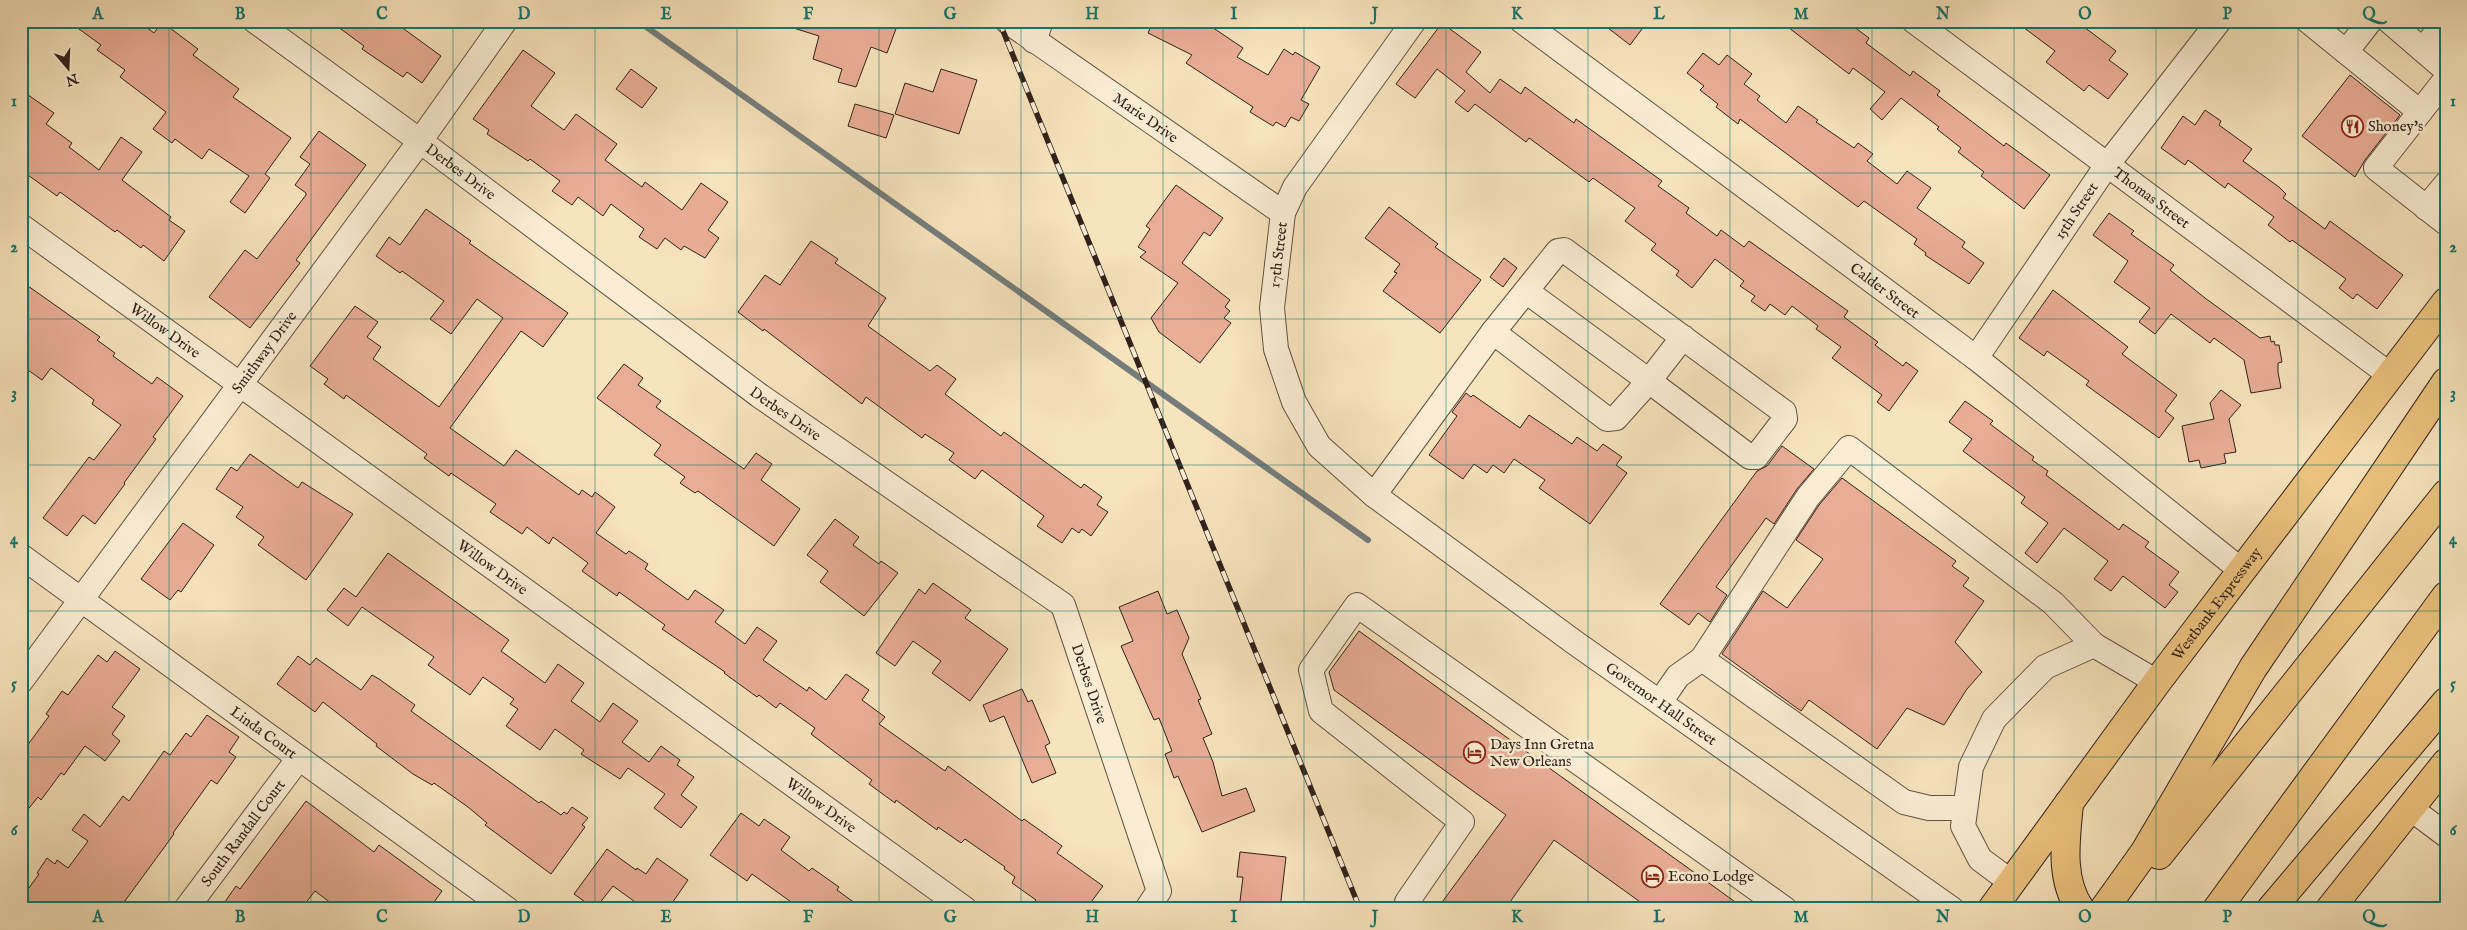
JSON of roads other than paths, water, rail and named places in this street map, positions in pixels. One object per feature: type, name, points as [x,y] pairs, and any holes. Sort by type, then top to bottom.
[{"type":"main road","name":"Westbank Expressway","points":[[1992,909],[2157,682],[2446,302]]},
{"type":"main road","points":[[2104,909],[2144,853],[2253,668],[2446,382]]},
{"type":"main road","points":[[2117,909],[2446,494]]},
{"type":"main road","points":[[2217,909],[2446,596]]},
{"type":"main road","points":[[2271,909],[2446,702]]},
{"type":"main road","points":[[2336,907],[2446,763]]},
{"type":"main road","points":[[2069,803],[2064,861],[2074,900],[2080,909]]},
{"type":"street","name":"Derbes Drive","points":[[255,21],[420,141],[760,396],[1063,605],[1159,891],[1147,909]]},
{"type":"street","name":"Smithway Drive","points":[[21,681],[420,141],[505,21]]},
{"type":"street","name":"Marie Drive","points":[[1007,21],[1037,31],[1283,213]]},
{"type":"street","name":"17th Street","points":[[1374,495],[1319,446],[1294,402],[1276,349],[1272,308],[1283,213],[1295,187],[1414,21]]},
{"type":"street","name":"Calder Street","points":[[1522,21],[1976,358],[2241,570]]},
{"type":"street","name":"Thomas Street","points":[[1914,21],[2390,375]]},
{"type":"street","name":"15th Street","points":[[1976,358],[2107,165],[2219,21]]},
{"type":"street","points":[[2308,21],[2420,112]]},
{"type":"street","points":[[2346,52],[2370,21]]},
{"type":"street","points":[[2389,21],[2446,70]]},
{"type":"street","points":[[2422,50],[2445,21]]},
{"type":"street","points":[[2446,79],[2376,168],[2446,224]]},
{"type":"street","points":[[2426,208],[2446,184]]},
{"type":"street","name":"Willow Drive","points":[[21,226],[965,909]]},
{"type":"street","points":[[1374,495],[1493,332],[1555,252],[1564,250],[1784,412],[1785,419],[1756,457],[1750,457],[1526,290]]},
{"type":"street","points":[[1493,332],[1607,419],[1616,418],[1649,381],[1683,337]]},
{"type":"street","points":[[1660,702],[1678,676],[1702,659],[1808,496],[1849,448],[2053,603],[2094,645],[2157,682]]},
{"type":"street","name":"Governor Hall Street","points":[[1374,495],[1660,702],[1952,909]]},
{"type":"street","name":"Linda Court","points":[[21,556],[504,908]]},
{"type":"street","points":[[1410,909],[1407,902],[1462,822],[1321,711],[1311,670],[1357,606],[1785,909]]},
{"type":"street","points":[[2011,882],[1980,859],[1963,826],[1971,767],[1994,720],[2045,667],[2094,645]]},
{"type":"street","points":[[1702,659],[1904,802],[1929,808],[1966,808]]},
{"type":"street","name":"South Randall Court","points":[[186,909],[300,758]]},
{"type":"street","points":[[2410,808],[2446,835]]},
{"type":"waterway","points":[[638,21],[1368,540]]},
{"type":"railway","points":[[999,21],[1360,909]]},
{"type":"place","name":"Shoney's","points":[[2352,126]]},
{"type":"place","name":"Days Inn Gretna New Orleans","points":[[1474,753]]},
{"type":"place","name":"Econo Lodge","points":[[1652,876]]}]
